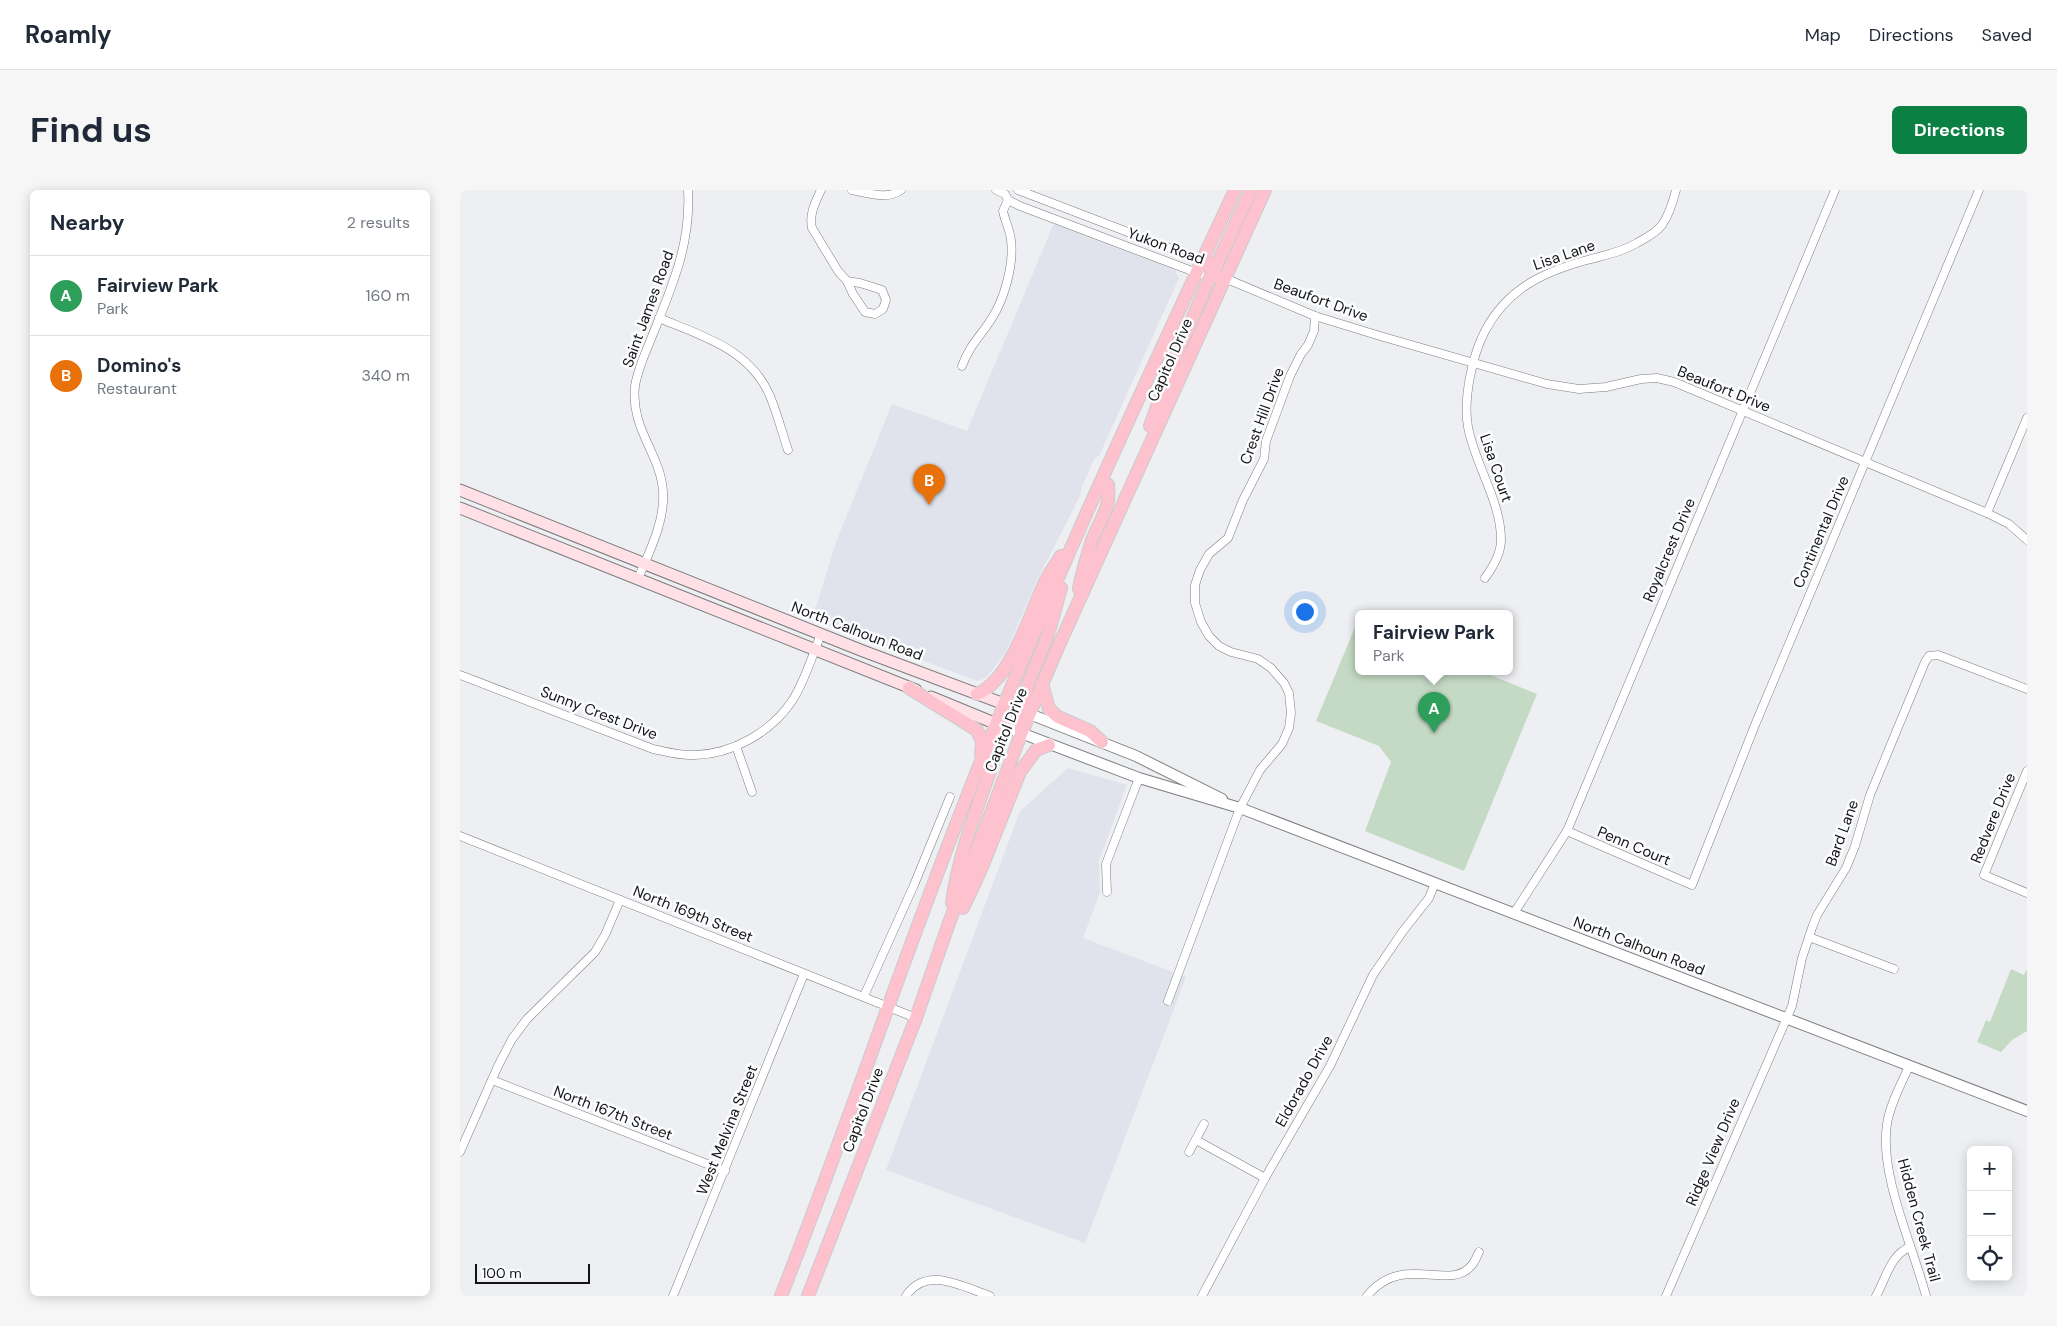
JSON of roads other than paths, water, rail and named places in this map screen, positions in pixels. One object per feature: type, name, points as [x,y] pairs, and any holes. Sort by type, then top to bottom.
[{"type":"main road","name":"Capitol Drive","points":[[1025,712],[1042,684],[1135,476],[1157,405],[1172,365],[1213,270],[1235,190]]},
{"type":"main road","points":[[1213,270],[1251,190]]},
{"type":"main road","name":"Capitol Drive","points":[[1004,704],[1084,520],[1196,273],[1213,270],[1265,190]]},
{"type":"main road","points":[[1073,613],[1084,564],[1110,498],[1108,485],[1102,480]]},
{"type":"main road","name":"North Calhoun Road","points":[[460,490],[821,634],[1025,712]]},
{"type":"main road","name":"North Calhoun Road","points":[[460,508],[815,649],[1001,726]]},
{"type":"main road","points":[[978,694],[992,684],[1008,664],[1045,582],[1084,520]]},
{"type":"main road","points":[[1021,734],[1031,674],[1045,641],[1072,548]]},
{"type":"main road","points":[[1042,684],[1048,708],[1058,717],[1090,731],[1102,742]]},
{"type":"main road","points":[[909,688],[977,730],[982,741],[980,764]]},
{"type":"main road","points":[[949,923],[955,877],[1001,726],[1004,704]]},
{"type":"main road","name":"Capitol Drive","points":[[780,1296],[980,764],[1001,726]]},
{"type":"main road","name":"Capitol Drive","points":[[808,1296],[931,979],[949,923],[1021,734]]},
{"type":"main road","points":[[931,979],[982,867],[1020,772],[1036,750],[1049,745]]},
{"type":"street","name":"Saint James Road","points":[[638,579],[659,524],[663,491],[655,461],[638,420],[634,397],[638,373],[684,251],[689,219],[688,190]]},
{"type":"street","points":[[821,190],[812,209],[810,221],[812,228],[865,312],[875,314],[883,309],[886,300],[882,290],[860,282],[847,281]]},
{"type":"street","points":[[852,190],[880,195],[890,195],[901,190]]},
{"type":"street","name":"Yukon Road","points":[[996,190],[1196,273]]},
{"type":"street","name":"Yukon Road","points":[[1018,190],[1213,270]]},
{"type":"street","name":"Lisa Lane","points":[[1474,364],[1485,332],[1505,302],[1527,283],[1552,271],[1625,250],[1649,236],[1661,226],[1672,205],[1676,190]]},
{"type":"street","name":"Royalcrest Drive","points":[[1514,913],[1567,831],[1835,190]]},
{"type":"street","name":"Continental Drive","points":[[1692,885],[1755,725],[1979,190]]},
{"type":"street","points":[[962,366],[974,340],[994,315],[1007,280],[1012,253],[1009,229],[1003,211],[1007,195]]},
{"type":"street","name":"Beaufort Drive","points":[[1213,270],[1315,316],[1547,384],[1579,389],[1594,389],[1641,379],[1657,378],[1690,388],[1987,513],[2009,524],[2027,540]]},
{"type":"street","name":"Crest Hill Drive","points":[[1168,1001],[1240,808],[1260,770],[1282,744],[1289,728],[1291,713],[1289,693],[1278,674],[1258,659],[1231,652],[1219,646],[1209,636],[1201,622],[1195,603],[1195,585],[1208,554],[1228,538],[1250,486],[1264,459],[1266,441],[1290,376],[1314,331],[1315,316]]},
{"type":"street","points":[[660,318],[717,341],[750,366],[770,395],[788,450]]},
{"type":"street","name":"Lisa Court","points":[[1474,364],[1468,381],[1466,411],[1468,426],[1472,443],[1496,509],[1501,541],[1495,565],[1485,578]]},
{"type":"street","points":[[1987,513],[2027,418]]},
{"type":"street","name":"Sunny Crest Drive","points":[[460,675],[653,749],[693,756],[714,753],[736,746],[770,725],[784,711],[802,680],[821,634]]},
{"type":"street","name":"Bard Lane","points":[[1785,1019],[1794,1003],[1802,958],[1817,915],[1846,868],[1855,846],[1870,795],[1929,656],[1938,655],[2027,689]]},
{"type":"street","name":"North Calhoun Road","points":[[1025,712],[1159,766],[1240,808]]},
{"type":"street","name":"North Calhoun Road","points":[[1001,726],[1139,778],[1240,808],[2027,1111]]},
{"type":"street","points":[[736,746],[752,792]]},
{"type":"street","name":"Redvere Drive","points":[[2027,771],[1984,876],[2027,893]]},
{"type":"street","points":[[1107,892],[1106,864],[1139,778]]},
{"type":"street","points":[[864,996],[916,882],[950,797]]},
{"type":"street","name":"Penn Court","points":[[1567,831],[1692,885]]},
{"type":"street","name":"North 169th Street","points":[[460,836],[916,1018]]},
{"type":"street","name":"Eldorado Drive","points":[[1202,1296],[1264,1178],[1322,1080],[1373,975],[1402,931],[1429,898],[1435,883]]},
{"type":"street","points":[[460,1152],[505,1050],[518,1030],[596,952],[620,900]]},
{"type":"street","points":[[1809,937],[1894,969]]},
{"type":"street","name":"West Melvina Street","points":[[673,1296],[804,974]]},
{"type":"street","name":"Ridge View Drive","points":[[1666,1296],[1785,1019]]},
{"type":"street","name":"Hidden Creek Trail","points":[[1909,1066],[1894,1100],[1887,1123],[1886,1142],[1888,1168],[1926,1296]]},
{"type":"street","name":"North 167th Street","points":[[492,1080],[725,1171]]},
{"type":"street","points":[[1189,1152],[1204,1124]]},
{"type":"street","points":[[1196,1140],[1264,1178]]},
{"type":"street","points":[[1876,1296],[1896,1256],[1901,1250],[1910,1247]]},
{"type":"street","points":[[1367,1296],[1382,1281],[1397,1275],[1415,1273],[1453,1276],[1471,1266],[1479,1252]]},
{"type":"street","points":[[906,1296],[921,1282],[938,1279],[990,1296]]},
{"type":"place","name":"Domino's","points":[[929,505]]},
{"type":"place","name":"Fairview Park","points":[[1434,733]]}]
